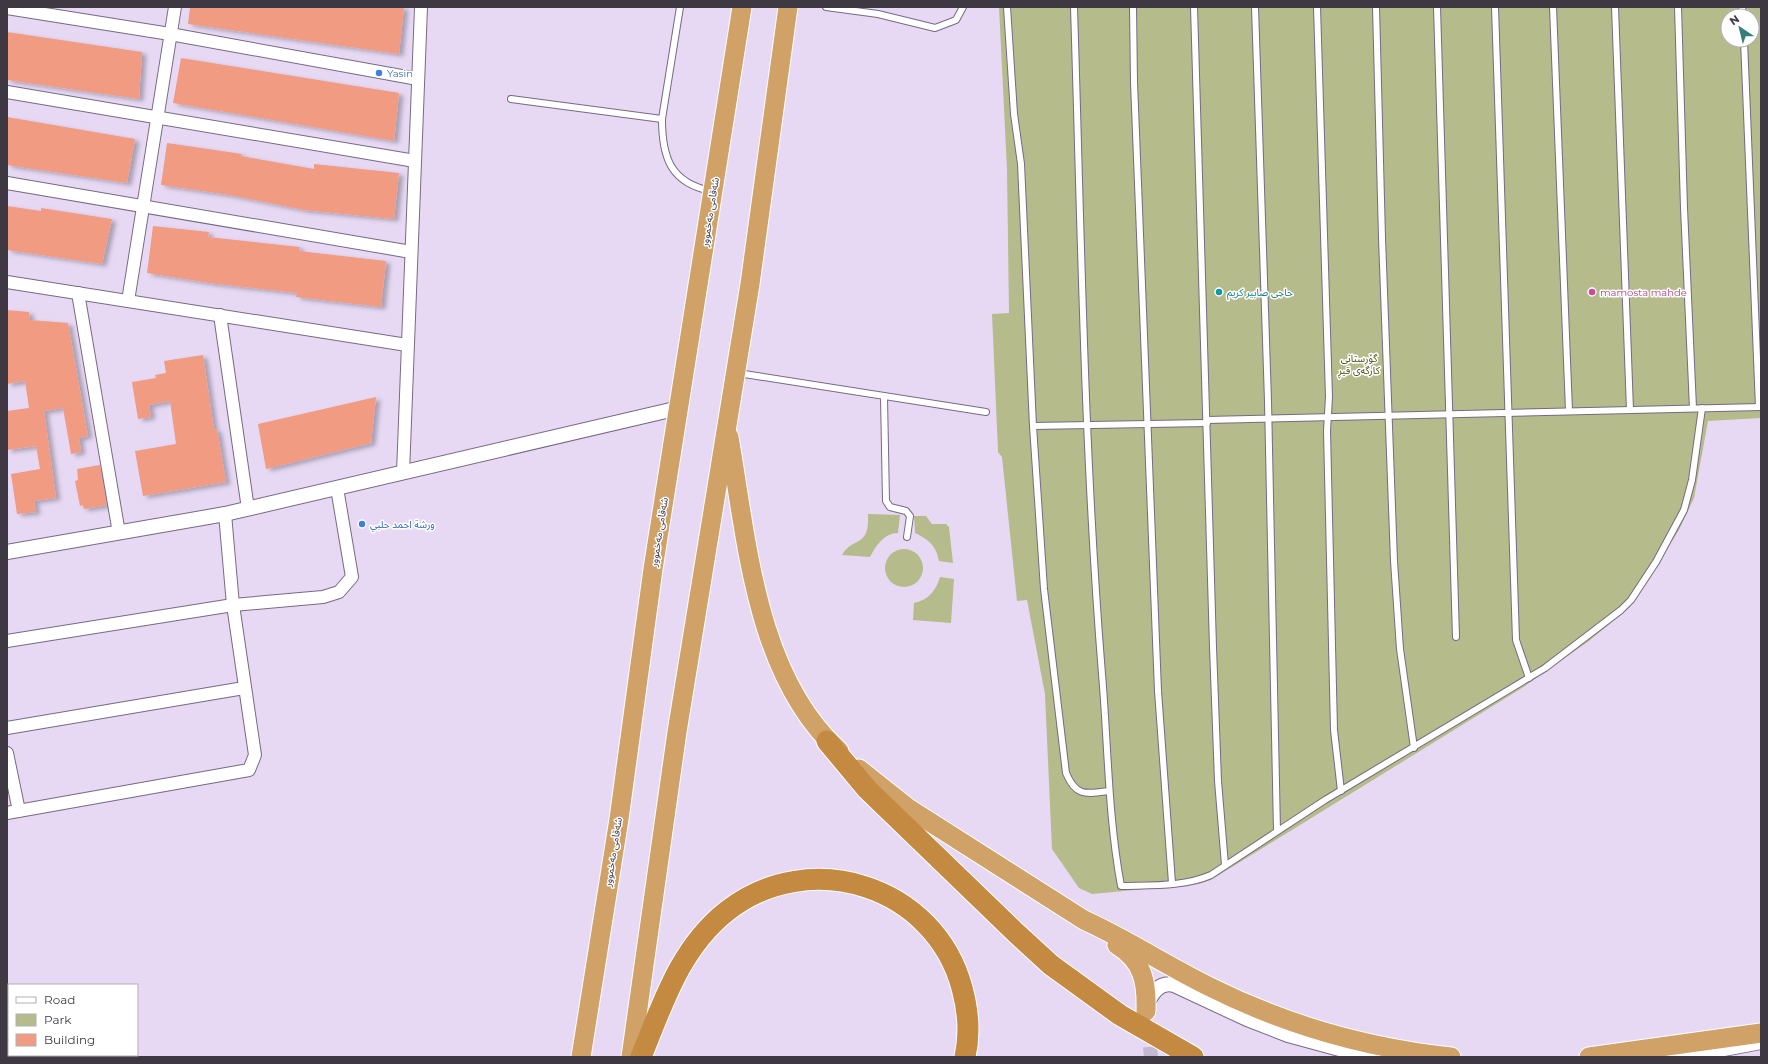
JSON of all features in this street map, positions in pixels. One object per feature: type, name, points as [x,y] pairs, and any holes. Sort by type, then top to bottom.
[{"type":"highway","name":"شەقامی مەخموور","points":[[581,1057],[619,819],[653,569],[742,7]]},
{"type":"highway","points":[[631,1057],[676,732],[750,284],[788,7]]},
{"type":"highway","points":[[726,422],[754,585],[766,625],[778,662],[794,693],[827,741],[867,789],[1051,965],[1120,1015],[1193,1057]]},
{"type":"highway","points":[[827,741],[867,777],[908,808],[1084,920],[1108,939],[1128,952],[1142,971],[1146,1008]]},
{"type":"highway","points":[[642,1057],[676,971],[687,954],[712,924],[728,910],[750,896],[775,885],[800,880],[825,879],[851,882],[878,891],[899,901],[920,917],[933,931],[953,962],[965,998],[967,1017],[965,1057]]},
{"type":"highway","points":[[1084,920],[1112,933],[1172,968],[1211,988],[1282,1019],[1377,1046],[1451,1057]]},
{"type":"highway","points":[[1589,1057],[1761,1033]]},
{"type":"street","points":[[128,301],[175,7]]},
{"type":"street","points":[[403,473],[421,7]]},
{"type":"street","points":[[7,8],[170,34],[418,79]]},
{"type":"street","points":[[7,92],[415,162]]},
{"type":"street","points":[[7,183],[411,252]]},
{"type":"street","points":[[7,282],[407,344]]},
{"type":"street","points":[[78,293],[119,533]]},
{"type":"street","points":[[220,315],[248,509]]},
{"type":"street","points":[[7,552],[225,514],[679,408]]},
{"type":"street","points":[[7,641],[233,605],[323,597],[339,592],[352,576],[337,488]]},
{"type":"street","points":[[7,753],[13,812],[249,770],[255,755],[233,605],[225,514]]},
{"type":"street","points":[[7,728],[244,688]]},
{"type":"street","points":[[1146,1008],[1158,988],[1166,984],[1174,985],[1247,1019],[1288,1035],[1369,1057]]},
{"type":"street","points":[[1681,1057],[1761,1042]]},
{"type":"lane","points":[[680,7],[662,119],[662,138],[673,172],[695,188],[713,192]]},
{"type":"lane","points":[[826,7],[878,14],[936,28],[956,20],[963,7]]},
{"type":"lane","points":[[1007,7],[1014,114],[1021,164],[1032,426],[1044,589],[1066,773],[1070,783],[1077,791],[1085,794],[1109,791]]},
{"type":"lane","points":[[1074,7],[1087,425],[1096,606],[1106,720],[1109,791],[1114,845],[1121,886],[1200,880],[1277,830],[1529,678],[1601,627],[1631,600],[1656,562],[1681,516],[1688,498],[1702,408]]},
{"type":"lane","points":[[1133,7],[1147,424],[1158,691],[1172,883]]},
{"type":"lane","points":[[1194,7],[1213,654],[1218,781],[1225,865]]},
{"type":"lane","points":[[1255,7],[1268,418],[1277,830]]},
{"type":"lane","points":[[1317,7],[1329,397],[1327,417],[1334,730],[1341,791]]},
{"type":"lane","points":[[1376,7],[1394,561],[1400,649],[1414,748]]},
{"type":"lane","points":[[1437,7],[1456,637]]},
{"type":"lane","points":[[1495,7],[1516,640],[1529,678]]},
{"type":"lane","points":[[1553,7],[1569,411]]},
{"type":"lane","points":[[1615,7],[1630,410]]},
{"type":"lane","points":[[1678,7],[1685,248],[1693,408]]},
{"type":"lane","points":[[1032,426],[1207,422],[1268,418],[1760,407],[1744,48]]},
{"type":"lane","points":[[511,100],[662,119]]},
{"type":"lane","points":[[735,372],[884,397],[986,412]]},
{"type":"lane","points":[[884,397],[886,500],[890,507],[906,511],[910,516],[907,536]]},
{"type":"green space","name":"گۆڕستانی کارگەی قیڕ","points":[[999,7],[1761,7],[1761,418],[1708,421],[1694,498],[1679,530],[1630,607],[1589,641],[1522,688],[1211,880],[1198,884],[1092,894],[1079,888],[1052,849],[1045,694],[1027,600],[1017,601],[1002,457],[998,452],[992,314],[1009,313],[1007,169]]},
{"type":"green space","points":[[868,514],[900,515],[898,533],[889,535],[881,541],[870,557],[842,555],[846,549],[864,537],[868,525]]},
{"type":"green space","points":[[914,516],[926,516],[932,524],[946,524],[949,527],[953,563],[939,561],[934,547],[924,538],[915,533]]},
{"type":"green space","points":[[900,549],[908,549],[918,554],[922,561],[922,575],[918,582],[908,587],[900,587],[890,582],[888,579],[885,572],[885,564],[890,554],[893,552]]},
{"type":"green space","points":[[940,577],[954,579],[951,623],[913,620],[914,603],[924,600],[931,594]]},
{"type":"building","points":[[190,7],[404,7],[399,54],[188,24]]},
{"type":"building","points":[[7,32],[142,52],[139,99],[7,80]]},
{"type":"building","points":[[181,58],[399,93],[394,141],[173,103]]},
{"type":"building","points":[[7,117],[135,139],[127,183],[7,165]]},
{"type":"building","points":[[167,143],[242,154],[241,156],[314,169],[314,164],[399,173],[394,219],[304,210],[230,195],[161,185]]},
{"type":"building","points":[[7,206],[41,211],[41,208],[112,219],[102,264],[7,250]]},
{"type":"building","points":[[153,226],[209,232],[208,237],[300,247],[299,251],[386,261],[381,307],[296,297],[297,293],[210,283],[147,273]]},
{"type":"building","points":[[7,310],[29,312],[30,320],[68,323],[88,436],[79,438],[81,452],[71,454],[63,408],[44,411],[56,498],[34,501],[36,512],[17,514],[11,474],[40,469],[36,446],[7,450],[7,411],[29,408],[25,381],[7,384]]},
{"type":"building","points":[[203,355],[214,430],[217,429],[226,482],[143,496],[135,451],[176,444],[170,401],[149,405],[151,417],[138,419],[132,382],[156,378],[155,375],[166,373],[164,361]]},
{"type":"building","points":[[376,397],[371,443],[266,469],[258,424]]},
{"type":"building","points":[[100,465],[107,505],[84,509],[83,505],[80,506],[75,481],[78,480],[77,469]]},
{"type":"tunnel","points":[[1148,1026],[1151,1057]]},
{"type":"place","name":"Yasin","points":[[379,73]]},
{"type":"place","name":"حاجی صابیر کریم","points":[[1219,292]]},
{"type":"place","name":"mamosta mahde","points":[[1592,292]]},
{"type":"place","name":"ورشة احمد حلبي","points":[[362,524]]}]
